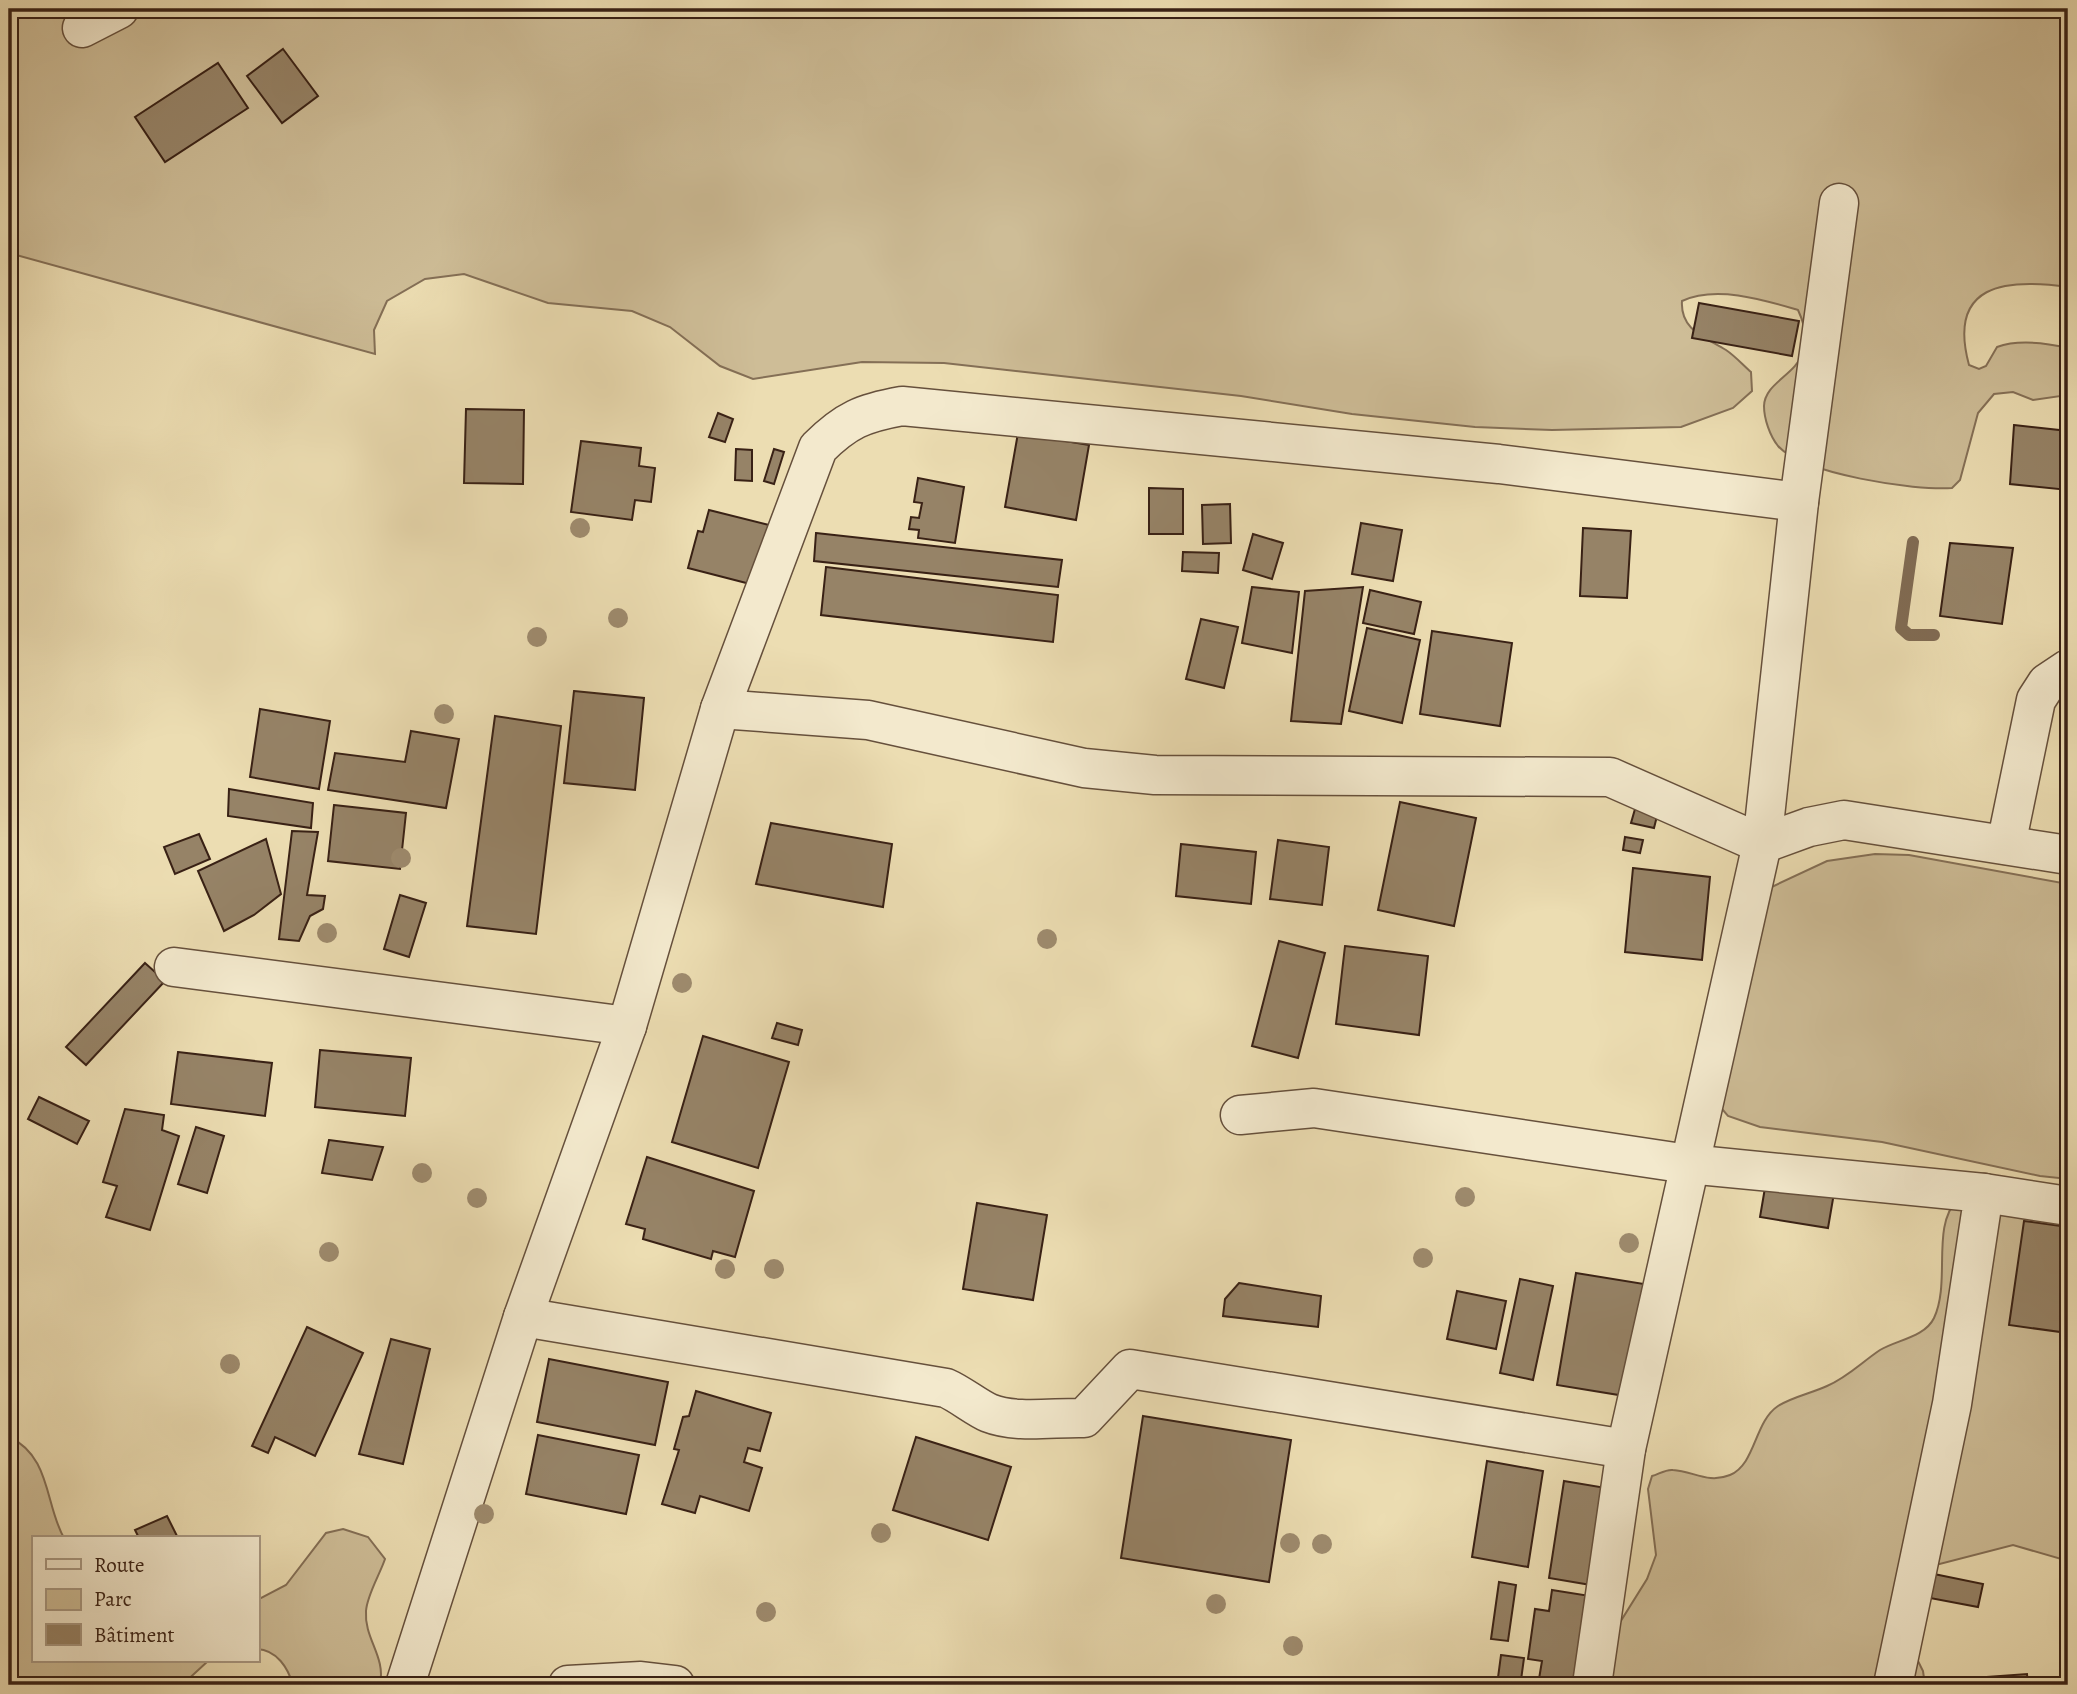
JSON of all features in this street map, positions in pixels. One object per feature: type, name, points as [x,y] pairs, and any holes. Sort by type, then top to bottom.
[{"type":"street","points":[[82,28],[119,9]]},
{"type":"street","points":[[1592,1685],[1626,1449],[1688,1164],[1762,845],[1799,502],[1839,203]]},
{"type":"street","points":[[405,1685],[523,1317],[627,1026],[720,709],[818,448],[838,428],[866,412],[902,406],[1499,464],[1799,502]]},
{"type":"street","points":[[2006,845],[2036,700],[2047,683],[2068,669]]},
{"type":"street","points":[[720,709],[878,722],[1083,768],[1155,775],[1610,777],[1762,845],[1809,827],[1844,820],[2068,855]]},
{"type":"street","points":[[174,967],[627,1026]]},
{"type":"street","points":[[1240,1115],[1314,1108],[1688,1164],[1984,1193],[2068,1206]]},
{"type":"street","points":[[1893,1685],[1952,1404],[1984,1193]]},
{"type":"street","points":[[523,1317],[946,1388],[969,1398],[988,1413],[1010,1417],[1084,1418],[1130,1369],[1626,1449]]},
{"type":"street","points":[[568,1685],[641,1681],[675,1685]]},
{"type":"green space","points":[[9,9],[2068,9],[2068,287],[2023,284],[2003,286],[1987,292],[1974,302],[1966,317],[1964,338],[1969,365],[1979,369],[1986,366],[1997,347],[2005,345],[2033,343],[2068,348],[2068,395],[2033,400],[2013,392],[1994,394],[1978,413],[1960,480],[1952,488],[1935,488],[1860,479],[1811,465],[1791,456],[1778,446],[1768,427],[1764,406],[1767,395],[1800,359],[1805,347],[1805,331],[1798,310],[1725,294],[1695,296],[1682,301],[1682,311],[1695,332],[1729,352],[1751,372],[1752,391],[1733,408],[1681,427],[1552,430],[1475,427],[1352,414],[1241,396],[944,363],[862,362],[753,379],[720,366],[670,327],[632,311],[548,303],[464,274],[425,279],[387,301],[374,330],[375,354],[9,253]]},
{"type":"green space","points":[[1875,854],[1909,855],[2068,884],[2068,1179],[2040,1176],[1882,1142],[1760,1127],[1728,1116],[1716,1102],[1763,891],[1827,861]]},
{"type":"green space","points":[[1957,1200],[2068,1219],[2068,1561],[2013,1545],[1920,1569],[1910,1645],[1923,1671],[1925,1685],[1601,1685],[1614,1632],[1647,1579],[1656,1555],[1648,1489],[1652,1476],[1670,1470],[1708,1478],[1730,1475],[1739,1470],[1745,1462],[1764,1422],[1778,1406],[1835,1382],[1880,1350],[1924,1330],[1934,1318],[1939,1304],[1945,1225],[1949,1211]]},
{"type":"green space","points":[[9,1437],[23,1445],[33,1456],[63,1536],[32,1536],[32,1662],[207,1662],[182,1685],[9,1685]]},
{"type":"green space","points":[[343,1529],[368,1537],[385,1559],[371,1591],[366,1611],[368,1630],[380,1665],[380,1685],[293,1685],[281,1661],[259,1649],[259,1599],[286,1585],[326,1533]]},
{"type":"building","points":[[283,49],[318,96],[282,123],[247,76]]},
{"type":"building","points":[[218,63],[248,108],[165,162],[135,117]]},
{"type":"building","points":[[1699,303],[1799,321],[1792,356],[1692,338]]},
{"type":"building","points":[[466,409],[524,410],[523,484],[464,483]]},
{"type":"building","points":[[718,413],[733,419],[725,442],[709,437]]},
{"type":"building","points":[[2014,425],[2068,431],[2068,490],[2010,484]]},
{"type":"building","points":[[1018,433],[1089,445],[1076,520],[1005,507]]},
{"type":"building","points":[[581,441],[641,448],[639,466],[655,468],[651,502],[635,500],[632,520],[571,512]]},
{"type":"building","points":[[736,449],[752,450],[752,481],[735,480]]},
{"type":"building","points":[[774,449],[784,452],[774,484],[764,481]]},
{"type":"building","points":[[918,478],[964,487],[955,543],[918,538],[919,530],[909,529],[911,517],[919,518],[922,503],[914,502]]},
{"type":"building","points":[[1149,488],[1183,489],[1183,534],[1149,534]]},
{"type":"building","points":[[1230,504],[1231,543],[1203,544],[1202,505]]},
{"type":"building","points":[[709,510],[769,525],[754,585],[688,568],[698,531],[703,532]]},
{"type":"building","points":[[1361,523],[1402,530],[1393,581],[1352,574]]},
{"type":"building","points":[[1583,528],[1631,531],[1627,598],[1580,596]]},
{"type":"building","points":[[816,533],[1062,560],[1058,587],[814,561]]},
{"type":"building","points":[[1253,534],[1283,543],[1272,579],[1243,570]]},
{"type":"building","points":[[1950,543],[2013,548],[2002,624],[1940,616]]},
{"type":"building","points":[[1183,552],[1219,553],[1218,573],[1182,571]]},
{"type":"building","points":[[826,567],[1058,595],[1053,642],[821,615]]},
{"type":"building","points":[[1252,587],[1299,592],[1292,653],[1242,643]]},
{"type":"building","points":[[1363,587],[1341,724],[1291,721],[1305,591]]},
{"type":"building","points":[[1370,590],[1421,602],[1414,634],[1363,623]]},
{"type":"building","points":[[1201,619],[1238,627],[1224,688],[1186,679]]},
{"type":"building","points":[[1367,628],[1420,640],[1402,723],[1349,711]]},
{"type":"building","points":[[1432,631],[1512,643],[1500,726],[1420,714]]},
{"type":"building","points":[[574,691],[644,698],[635,790],[564,783]]},
{"type":"building","points":[[260,709],[330,721],[319,789],[250,777]]},
{"type":"building","points":[[495,716],[561,726],[536,934],[467,926]]},
{"type":"building","points":[[411,731],[459,739],[446,808],[328,790],[335,753],[405,762]]},
{"type":"building","points":[[229,789],[313,803],[311,828],[228,816]]},
{"type":"building","points":[[1400,802],[1476,818],[1454,926],[1378,910]]},
{"type":"building","points":[[1637,802],[1659,808],[1654,828],[1631,823]]},
{"type":"building","points":[[334,805],[406,813],[400,869],[328,861]]},
{"type":"building","points":[[771,823],[892,844],[883,907],[756,884]]},
{"type":"building","points":[[292,831],[318,832],[307,895],[325,896],[323,909],[310,916],[299,941],[279,939]]},
{"type":"building","points":[[199,834],[210,859],[175,874],[164,847]]},
{"type":"building","points":[[1625,837],[1643,840],[1640,853],[1623,850]]},
{"type":"building","points":[[266,839],[281,894],[254,915],[224,931],[198,871]]},
{"type":"building","points":[[1278,840],[1329,847],[1322,905],[1270,899]]},
{"type":"building","points":[[1181,844],[1256,852],[1251,904],[1176,896]]},
{"type":"building","points":[[1633,868],[1710,877],[1702,960],[1625,952]]},
{"type":"building","points":[[400,895],[426,903],[409,957],[384,949]]},
{"type":"building","points":[[1279,941],[1325,953],[1298,1058],[1252,1046]]},
{"type":"building","points":[[1345,946],[1428,956],[1419,1035],[1336,1024]]},
{"type":"building","points":[[145,963],[165,981],[86,1065],[66,1047]]},
{"type":"building","points":[[777,1023],[802,1030],[798,1045],[772,1038]]},
{"type":"building","points":[[703,1036],[789,1062],[758,1168],[672,1142]]},
{"type":"building","points":[[320,1050],[411,1058],[405,1116],[315,1107]]},
{"type":"building","points":[[178,1052],[272,1063],[265,1116],[171,1104]]},
{"type":"building","points":[[39,1097],[89,1121],[77,1144],[28,1119]]},
{"type":"building","points":[[125,1109],[164,1115],[162,1130],[179,1136],[150,1230],[106,1217],[117,1186],[103,1182]]},
{"type":"building","points":[[196,1127],[224,1136],[207,1193],[178,1184]]},
{"type":"building","points":[[329,1140],[383,1147],[372,1180],[322,1173]]},
{"type":"building","points":[[647,1157],[754,1191],[735,1257],[713,1251],[711,1259],[643,1239],[645,1229],[626,1224]]},
{"type":"building","points":[[1766,1182],[1834,1193],[1828,1228],[1760,1217]]},
{"type":"building","points":[[977,1203],[1047,1215],[1033,1300],[963,1289]]},
{"type":"building","points":[[2024,1221],[2068,1227],[2068,1333],[2009,1325]]},
{"type":"building","points":[[1576,1273],[1644,1284],[1625,1396],[1557,1385]]},
{"type":"building","points":[[1520,1279],[1553,1286],[1533,1380],[1500,1373]]},
{"type":"building","points":[[1239,1283],[1321,1296],[1318,1327],[1223,1316],[1225,1299]]},
{"type":"building","points":[[1457,1291],[1506,1301],[1496,1349],[1447,1339]]},
{"type":"building","points":[[307,1327],[363,1353],[315,1456],[275,1437],[268,1453],[252,1446]]},
{"type":"building","points":[[391,1339],[430,1349],[403,1464],[359,1454]]},
{"type":"building","points":[[549,1359],[668,1382],[655,1445],[537,1422]]},
{"type":"building","points":[[696,1391],[771,1413],[760,1451],[748,1448],[744,1462],[762,1468],[749,1511],[700,1496],[695,1513],[662,1504],[679,1450],[674,1449],[683,1417],[689,1416]]},
{"type":"building","points":[[1143,1416],[1291,1440],[1269,1582],[1121,1558]]},
{"type":"building","points":[[538,1435],[639,1455],[626,1514],[526,1494]]},
{"type":"building","points":[[916,1437],[1011,1467],[988,1540],[893,1510]]},
{"type":"building","points":[[1487,1461],[1543,1471],[1528,1567],[1472,1557]]},
{"type":"building","points":[[1564,1481],[1612,1489],[1597,1586],[1549,1578]]},
{"type":"building","points":[[167,1516],[177,1536],[138,1536],[135,1530]]},
{"type":"building","points":[[1934,1574],[1983,1584],[1978,1607],[1930,1598]]},
{"type":"building","points":[[1499,1582],[1516,1585],[1508,1641],[1491,1639]]},
{"type":"building","points":[[1552,1590],[1590,1596],[1577,1684],[1539,1679],[1542,1661],[1528,1659],[1535,1609],[1549,1611]]},
{"type":"building","points":[[1501,1655],[1524,1658],[1521,1680],[1556,1685],[1497,1685]]},
{"type":"building","points":[[2027,1674],[2028,1685],[1932,1685],[1932,1681]]},
{"type":"waterway","points":[[1913,542],[1901,628],[1909,635],[1934,635]]}]
